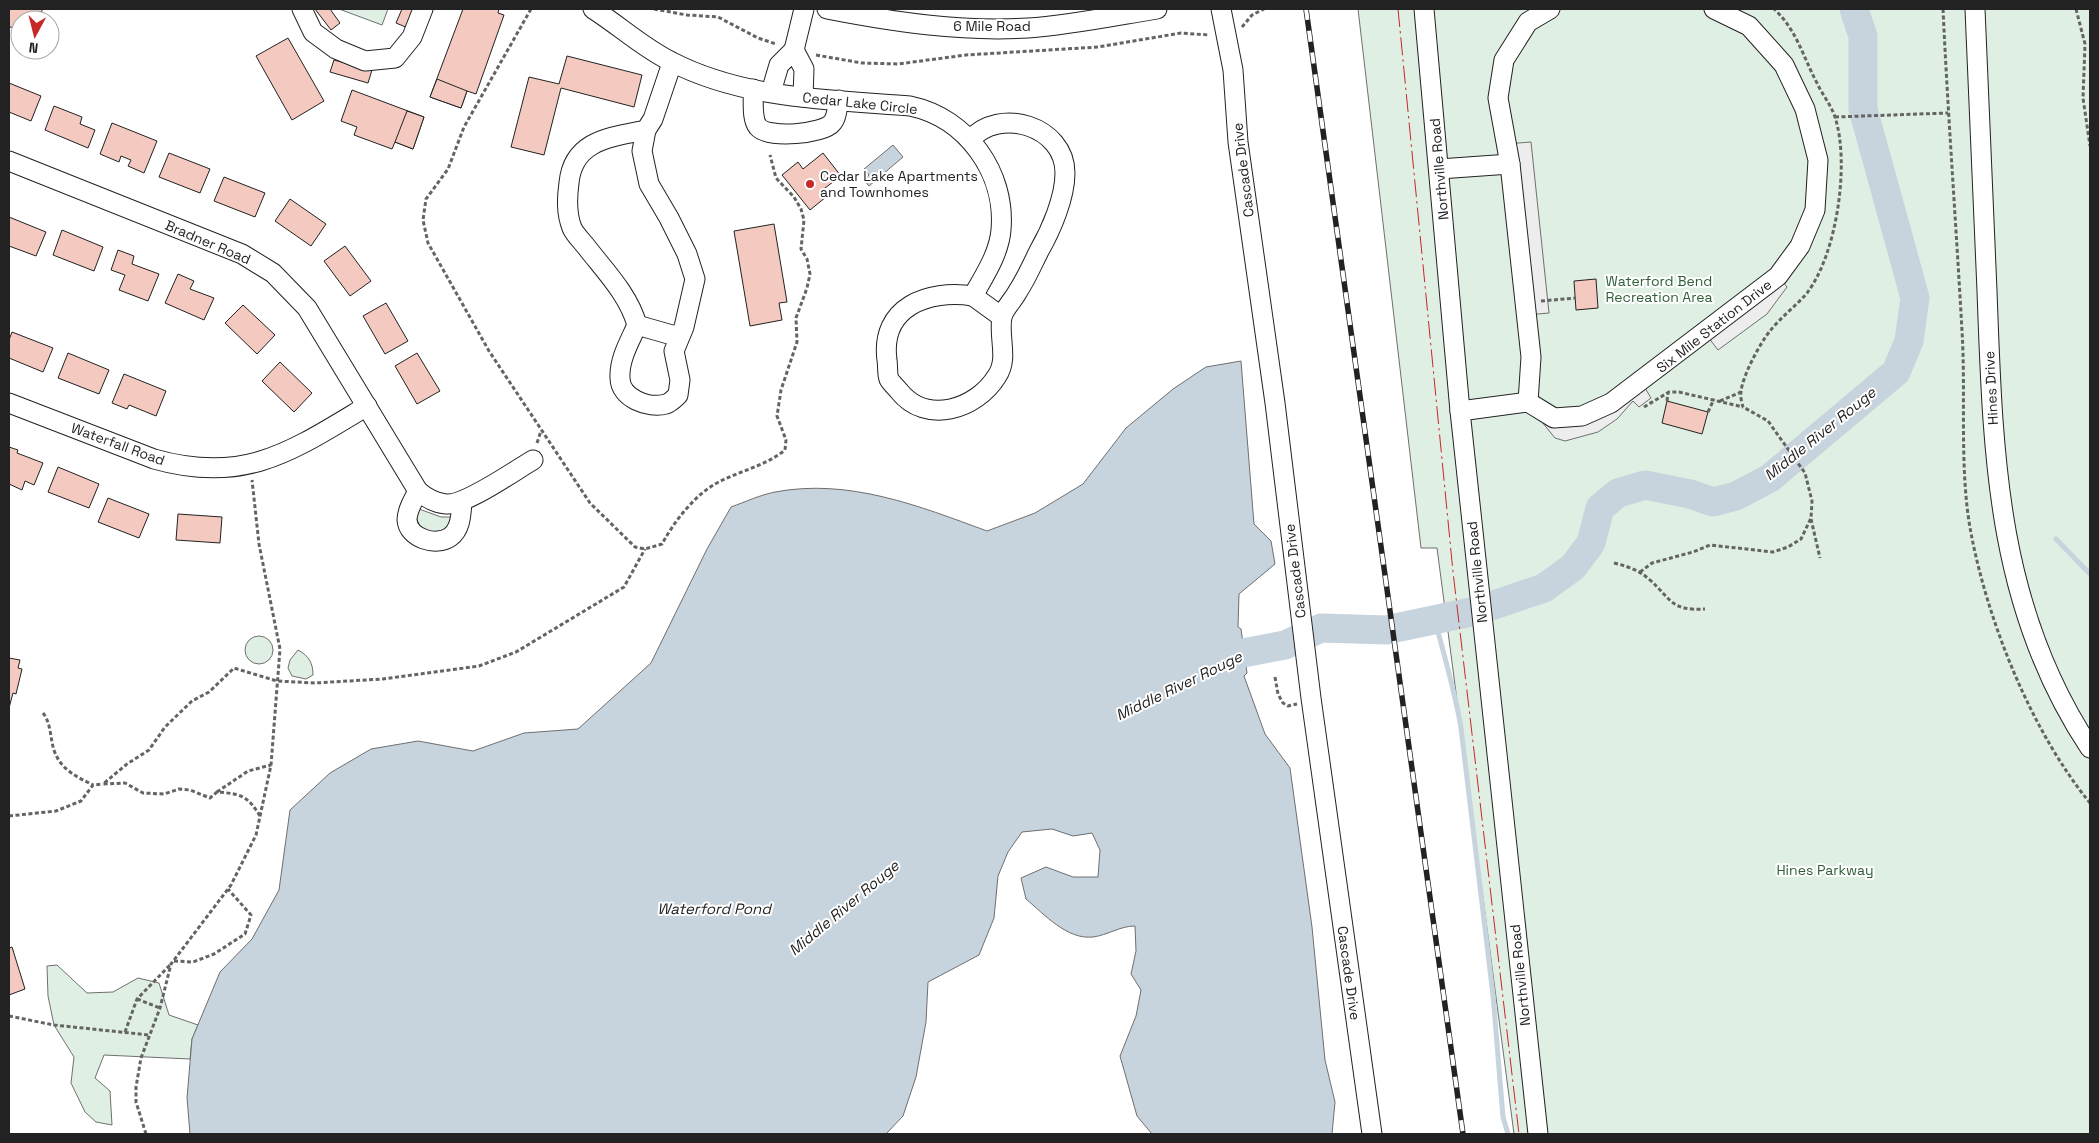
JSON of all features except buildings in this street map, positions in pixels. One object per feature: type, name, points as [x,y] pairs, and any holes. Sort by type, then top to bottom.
[{"type":"street","points":[[302,9],[313,32],[336,49],[366,61],[395,58],[412,37],[423,9]]},
{"type":"street","name":"Cedar Lake Circle","points":[[593,9],[649,50],[672,63],[715,80],[803,98],[910,106],[928,110],[946,119],[970,140],[991,169],[1001,203],[1001,231],[993,260],[973,296]]},
{"type":"street","points":[[804,9],[794,50],[779,65],[762,90],[754,116],[758,127],[765,132],[778,135],[826,128],[834,122],[839,100]]},
{"type":"street","name":"6 Mile Road","points":[[827,9],[903,21],[975,28],[1028,28],[1073,23],[1156,9]]},
{"type":"street","name":"Cascade Drive","points":[[1220,9],[1233,70],[1238,142],[1275,403],[1306,661],[1372,1134]]},
{"type":"street","name":"Northville Road","points":[[1424,9],[1460,411],[1538,1134]]},
{"type":"street","points":[[1460,411],[1528,402],[1531,357],[1510,164],[1498,98],[1504,60],[1528,22],[1550,9]]},
{"type":"street","name":"Six Mile Station Drive","points":[[1528,402],[1554,418],[1582,416],[1611,403],[1778,276],[1800,246],[1815,210],[1818,160],[1804,109],[1784,65],[1748,26],[1714,9]]},
{"type":"street","name":"Hines Drive","points":[[1975,9],[1992,424],[2004,528],[2020,596],[2032,633],[2054,684],[2090,748]]},
{"type":"street","points":[[794,50],[804,69],[803,98]]},
{"type":"street","points":[[646,130],[596,141],[583,152],[577,158],[569,175],[567,203],[572,229],[624,295],[634,313],[637,325],[624,354],[620,378],[623,389],[638,401],[654,405],[667,404],[678,395],[680,380],[674,351],[684,327],[695,279],[687,254],[649,184],[642,150],[646,130],[653,119],[672,63]]},
{"type":"street","points":[[970,140],[977,131],[990,124],[1004,122],[1038,128],[1057,147],[1065,172],[1057,213],[1019,290],[1002,316],[1004,356],[998,376],[979,396],[953,410],[937,411],[919,408],[904,398],[889,379],[886,350],[890,326],[906,307],[928,297],[955,293],[973,296],[1002,316]]},
{"type":"street","name":"Bradner Road","points":[[9,161],[242,254],[266,268],[287,285],[307,308],[418,491],[433,502],[446,504],[462,502],[533,460]]},
{"type":"street","points":[[1438,169],[1510,164]]},
{"type":"street","points":[[637,325],[679,337]]},
{"type":"street","name":"Waterfall Road","points":[[9,403],[175,465],[214,468],[270,460],[297,448],[367,406]]},
{"type":"street","points":[[418,491],[407,520],[412,532],[422,539],[439,542],[451,537],[461,517],[462,502]]},
{"type":"path","points":[[1743,407],[1740,392],[1753,359],[1769,332],[1808,292],[1825,257],[1834,228],[1842,185],[1840,148],[1835,117],[1815,80],[1803,48],[1786,19],[1774,9]]},
{"type":"path","points":[[2076,9],[2085,44],[2083,98],[2090,146]]},
{"type":"path","points":[[1835,117],[1948,113]]},
{"type":"path","points":[[1525,302],[1576,298]]},
{"type":"path","points":[[1667,401],[1668,392]]},
{"type":"path","points":[[1644,407],[1668,392],[1679,392],[1743,407],[1768,422],[1805,473],[1812,501],[1811,518],[1820,558]]},
{"type":"path","points":[[1720,401],[1740,392]]},
{"type":"path","points":[[1708,412],[1714,399]]},
{"type":"path","points":[[125,1032],[137,999],[172,963],[228,889],[256,835],[271,765],[280,649],[259,544],[251,464]]},
{"type":"path","points":[[1640,572],[1652,564],[1694,552],[1710,545],[1773,552],[1788,547],[1801,539],[1811,518]]},
{"type":"path","points":[[103,784],[127,764],[149,750],[165,728],[192,701],[209,692],[234,668],[277,681],[315,683],[383,679],[479,666],[516,652],[624,587],[645,549]]},
{"type":"path","points":[[1614,563],[1640,572],[1673,606],[1687,610],[1705,609]]},
{"type":"path","points":[[1275,677],[1278,694],[1283,704],[1288,706],[1311,698]]},
{"type":"path","points":[[43,713],[48,720],[57,757],[72,775],[93,785],[125,783],[143,793],[164,794],[179,789],[190,790],[210,798],[248,771],[271,765]]},
{"type":"path","points":[[9,816],[56,811],[81,802],[93,785]]},
{"type":"path","points":[[217,792],[242,795],[252,802],[260,816]]},
{"type":"path","points":[[172,963],[193,962],[214,954],[245,934],[251,915],[228,889]]},
{"type":"path","points":[[146,1134],[136,1102],[141,1058],[160,1008],[172,963]]},
{"type":"path","points":[[137,999],[160,1008]]},
{"type":"path","points":[[9,1016],[54,1025],[149,1035]]},
{"type":"green space","points":[[339,9],[388,9],[382,25]]},
{"type":"green space","points":[[1358,9],[2090,9],[2090,1134],[1514,1134],[1437,548],[1421,548]]},
{"type":"green space","points":[[419,509],[441,517],[451,517],[447,529],[435,533],[426,531],[417,519],[416,512]]},
{"type":"green space","points":[[259,636],[269,640],[273,650],[269,660],[259,664],[249,660],[245,650],[249,640]]},
{"type":"green space","points":[[298,650],[308,657],[312,667],[313,675],[306,679],[292,676],[288,668],[290,660]]},
{"type":"green space","points":[[57,965],[87,993],[113,992],[138,978],[159,983],[169,1015],[198,1025],[192,1039],[190,1059],[104,1055],[95,1078],[110,1091],[112,1125],[96,1122],[85,1112],[71,1083],[74,1057],[54,1025],[48,996],[47,966]]},
{"type":"shaded area","points":[[1531,142],[1549,313],[1526,315],[1506,144]]},
{"type":"shaded area","points":[[1778,276],[1787,287],[1767,314],[1718,350],[1705,333]]},
{"type":"shaded area","points":[[1645,388],[1651,398],[1639,407],[1633,401],[1617,419],[1598,432],[1565,441],[1555,438],[1542,422],[1554,421]]},
{"type":"water","points":[[893,145],[903,157],[869,186],[864,180],[869,175],[864,169]]},
{"type":"water","name":"Waterford Pond","points":[[1241,361],[1254,524],[1271,541],[1275,564],[1239,594],[1238,627],[1241,629],[1247,673],[1244,676],[1265,734],[1290,768],[1312,927],[1325,1060],[1335,1102],[1332,1134],[1152,1134],[1137,1116],[1120,1056],[1136,1016],[1141,990],[1131,974],[1136,951],[1135,926],[1124,927],[1098,936],[1083,937],[1057,925],[1026,899],[1021,878],[1046,867],[1073,877],[1098,877],[1100,850],[1092,833],[1073,836],[1052,829],[1022,832],[1008,852],[998,876],[994,918],[979,955],[928,982],[926,1022],[916,1077],[903,1116],[886,1134],[190,1134],[187,1098],[192,1039],[220,972],[252,939],[279,890],[290,810],[330,773],[371,749],[418,741],[473,751],[524,733],[578,729],[651,663],[707,549],[731,507],[775,492],[830,489],[857,492],[910,504],[987,531],[1035,513],[1083,484],[1126,428],[1173,389],[1206,367]]},
{"type":"waterway","name":"Middle River Rouge","points":[[1243,653],[1285,645],[1321,628],[1386,630],[1476,611],[1544,588],[1573,567],[1591,543],[1600,508],[1618,493],[1645,485],[1690,494],[1713,502],[1736,496],[1770,478],[1896,372],[1909,341],[1915,298],[1863,109],[1863,36],[1854,9]]},
{"type":"waterway","points":[[2056,539],[2090,574]]},
{"type":"waterway","points":[[1435,620],[1453,687],[1461,728],[1493,995],[1503,1117],[1508,1134]]},
{"type":"railway","points":[[1306,9],[1463,1134]]},
{"type":"power","points":[[1398,9],[1453,572],[1519,1134]]},
{"type":"place","name":"Cedar Lake Apartments and Townhomes","points":[[810,184]]},
{"type":"park label","name":"Waterford Bend Recreation Area","points":[[1659,290]]},
{"type":"park label","name":"Hines Parkway","points":[[1825,870]]}]
